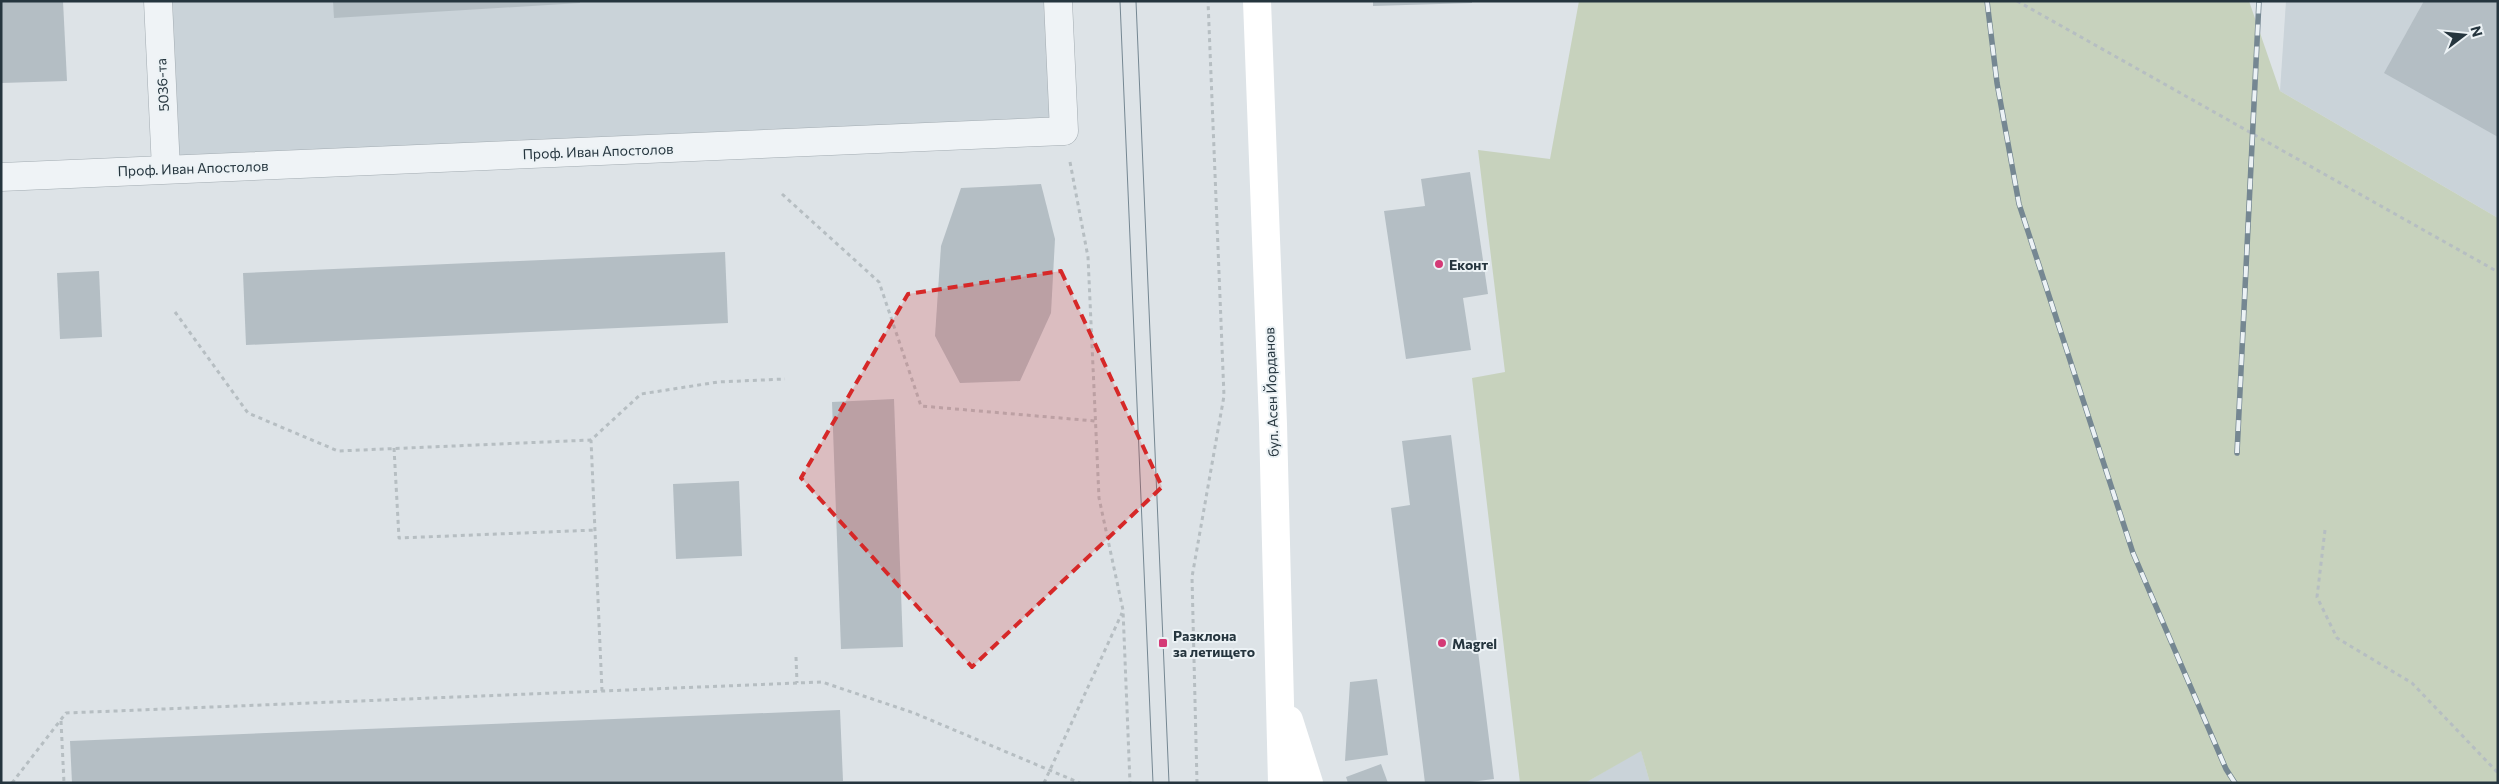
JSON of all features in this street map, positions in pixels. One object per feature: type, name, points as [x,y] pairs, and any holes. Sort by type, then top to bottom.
[{"type":"main road","name":"бул. Асен Йорданов","points":[[1257,1],[1273,424],[1282,783]]},
{"type":"main road","points":[[1279,688],[1309,783]]},
{"type":"street","name":"5036-та","points":[[158,1],[166,169]]},
{"type":"street","points":[[1058,1],[1064,131]]},
{"type":"street","name":"Проф. Иван Апостолов","points":[[1,176],[1064,131]]},
{"type":"path","points":[[1197,783],[1192,578],[1224,396],[1208,1]]},
{"type":"path","points":[[2018,1],[2498,272]]},
{"type":"path","points":[[1064,131],[1088,257],[1099,498],[1123,610],[1130,783]]},
{"type":"path","points":[[782,194],[878,282],[921,406],[1095,421]]},
{"type":"path","points":[[175,312],[248,413],[338,451],[592,440],[640,394],[718,382],[785,379]]},
{"type":"path","points":[[592,440],[602,691]]},
{"type":"path","points":[[394,448],[398,538],[596,530]]},
{"type":"path","points":[[2325,530],[2317,598],[2337,638],[2412,683],[2498,773]]},
{"type":"path","points":[[1044,783],[1123,610]]},
{"type":"path","points":[[796,657],[797,683]]},
{"type":"path","points":[[12,783],[66,713],[822,682],[914,713],[1080,783]]},
{"type":"path","points":[[61,720],[64,783]]},
{"type":"highlighted area","points":[[1061,271],[1162,487],[972,667],[801,478],[908,294]]},
{"type":"shaded area","points":[[158,1],[1058,1],[1064,131],[166,169]]},
{"type":"shaded area","points":[[2286,1],[2498,1],[2498,218],[2280,91]]},
{"type":"shaded area","points":[[1641,750],[1650,783],[1585,783]]},
{"type":"green space","points":[[1579,1],[2249,1],[2280,91],[2498,218],[2498,783],[1650,783],[1641,751],[1585,783],[1520,783],[1472,378],[1505,372],[1478,150],[1550,159]]},
{"type":"building","points":[[1,1],[63,1],[67,81],[1,83]]},
{"type":"building","points":[[333,1],[580,1],[580,3],[334,18]]},
{"type":"building","points":[[1373,1],[1472,1],[1472,3],[1373,6]]},
{"type":"building","points":[[2424,1],[2498,1],[2498,137],[2384,73]]},
{"type":"building","points":[[1470,172],[1488,294],[1463,298],[1471,350],[1406,359],[1384,211],[1425,206],[1421,179]]},
{"type":"building","points":[[1041,184],[1055,239],[1051,313],[1020,381],[960,383],[935,336],[941,246],[961,188]]},
{"type":"building","points":[[725,252],[728,323],[246,345],[243,273]]},
{"type":"building","points":[[99,271],[102,337],[60,339],[57,273]]},
{"type":"building","points":[[894,399],[903,647],[841,649],[832,402]]},
{"type":"building","name":"Magrel","points":[[1451,435],[1494,779],[1462,783],[1425,783],[1391,508],[1410,505],[1402,441]]},
{"type":"building","points":[[739,481],[742,556],[676,559],[673,484]]},
{"type":"building","points":[[1377,679],[1388,755],[1345,761],[1350,682]]},
{"type":"building","points":[[840,710],[843,781],[72,783],[70,741]]},
{"type":"building","points":[[1381,764],[1388,783],[1348,783],[1346,777]]},
{"type":"tram line","points":[[1120,1],[1153,783]]},
{"type":"tram line","points":[[1136,1],[1169,783]]},
{"type":"railway","points":[[1987,1],[1997,83],[2019,204],[2133,553],[2226,769],[2235,783]]},
{"type":"railway","points":[[2237,453],[2259,1]]},
{"type":"place","name":"Еконт","points":[[1439,264]]},
{"type":"place","name":"Разклона за летището","points":[[1163,643]]},
{"type":"place","name":"Magrel","points":[[1442,643]]}]
